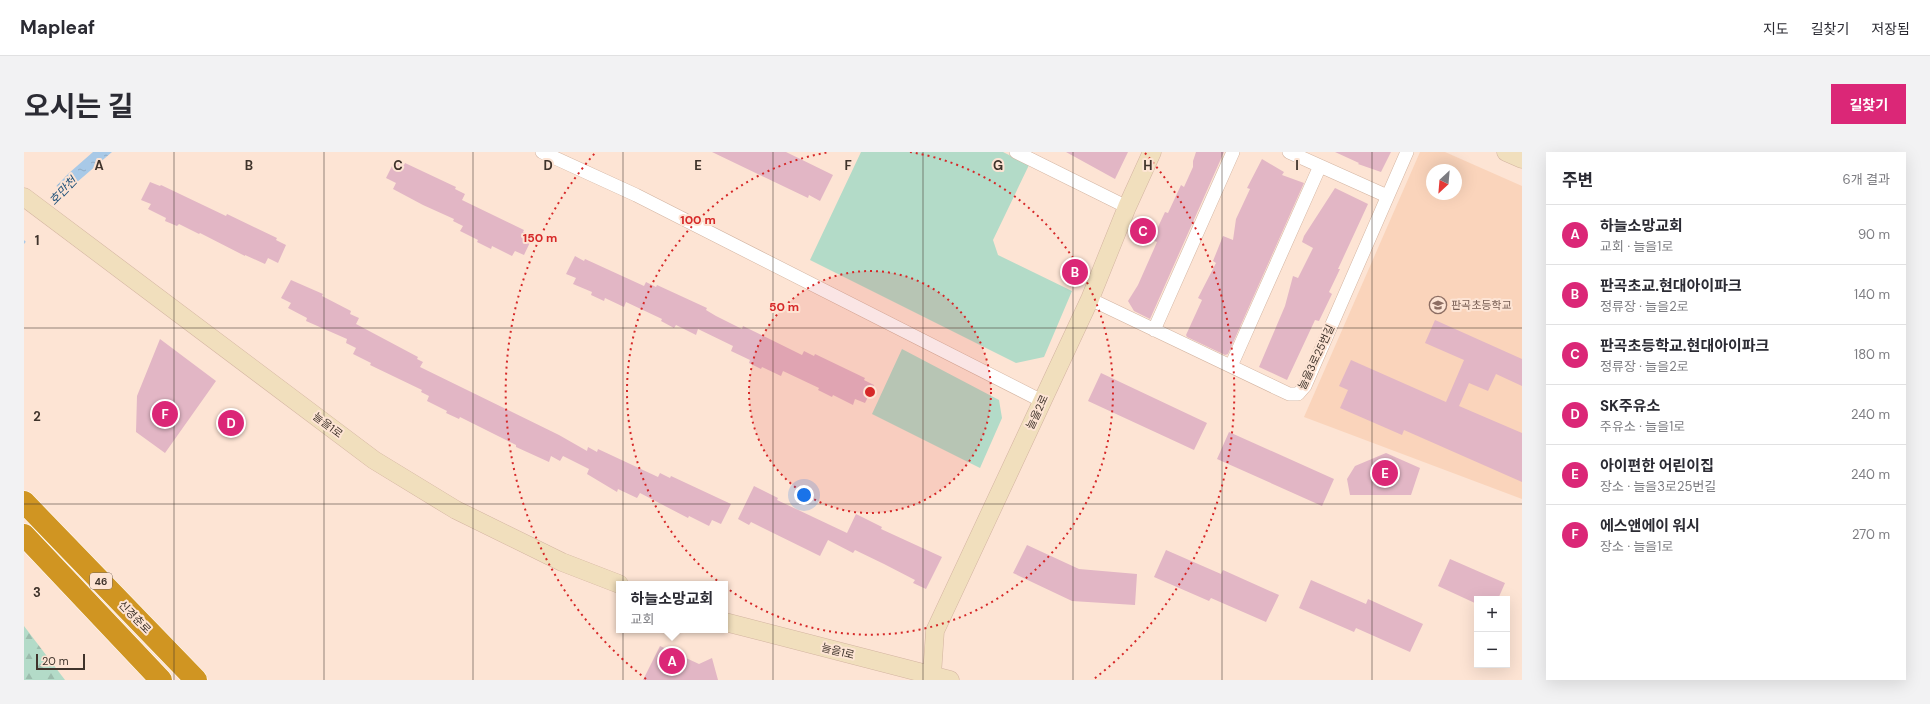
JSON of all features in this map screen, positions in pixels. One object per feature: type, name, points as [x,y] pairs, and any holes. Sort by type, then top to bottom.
[{"type":"highway","name":"신경춘로","points":[[24,502],[196,680]]},
{"type":"highway","name":"46","points":[[24,535],[160,679]]},
{"type":"street","points":[[542,152],[636,195],[1042,401]]},
{"type":"street","name":"늘을2로","points":[[932,675],[935,631],[1090,299],[1127,207],[1152,152]]},
{"type":"street","points":[[1154,330],[1233,152]]},
{"type":"street","points":[[1289,152],[1387,196]]},
{"type":"street","name":"늘을3로25번길","points":[[1090,299],[1289,394],[1298,394],[1305,386],[1406,152]]},
{"type":"street","points":[[1506,152],[1522,159]]},
{"type":"street","points":[[1023,153],[1127,207]]},
{"type":"street","points":[[1231,366],[1320,166]]},
{"type":"street","name":"늘을1로","points":[[24,197],[374,460],[456,510],[562,562],[616,583]]},
{"type":"street","name":"늘을1로","points":[[728,623],[950,680]]},
{"type":"shaded area","name":"판곡초등학교","points":[[1420,152],[1445,152],[1522,186],[1522,499],[1304,417]]},
{"type":"green space","points":[[861,152],[1003,152],[1029,165],[993,240],[998,255],[1072,291],[1044,357],[1016,363],[810,260]]},
{"type":"green space","points":[[902,349],[999,400],[1002,418],[980,468],[872,414]]},
{"type":"green space","points":[[24,626],[65,680],[24,680]]},
{"type":"water","name":"호만천","points":[[93,152],[112,152],[76,183],[24,244],[24,219],[69,173]]},
{"type":"pier","name":"호만천","points":[[55,185],[68,195],[27,243],[24,240],[24,216]]},
{"type":"building","points":[[712,152],[786,152],[833,175],[820,201],[809,195],[808,198]]},
{"type":"building","points":[[1066,152],[1128,152],[1115,179]]},
{"type":"building","points":[[1196,152],[1224,152],[1150,319],[1134,311],[1128,301],[1138,285],[1157,242],[1152,240],[1165,212],[1168,213],[1181,185],[1184,187],[1193,167]]},
{"type":"building","points":[[1335,152],[1391,152],[1381,172],[1358,164],[1359,163]]},
{"type":"building","points":[[1262,159],[1284,172],[1282,175],[1304,183],[1228,354],[1225,355],[1187,337],[1186,335],[1202,300],[1198,298],[1216,263],[1213,261],[1223,236],[1233,240],[1236,219],[1250,189],[1247,188]]},
{"type":"building","points":[[395,160],[404,165],[405,163],[456,187],[455,189],[465,194],[462,200],[524,230],[523,232],[533,236],[524,255],[515,251],[512,256],[492,246],[491,249],[477,242],[478,240],[460,231],[463,226],[453,221],[454,219],[393,189],[396,183],[386,178]]},
{"type":"building","points":[[150,182],[160,186],[161,185],[226,216],[227,214],[277,238],[276,240],[286,245],[278,263],[268,258],[265,264],[245,256],[200,233],[199,234],[179,224],[177,226],[165,221],[166,218],[148,209],[151,204],[141,200]]},
{"type":"building","points":[[1335,188],[1368,204],[1338,269],[1340,269],[1329,292],[1332,294],[1319,321],[1315,320],[1287,380],[1259,367],[1285,306],[1293,276],[1298,278],[1313,248],[1302,242],[1304,236]]},
{"type":"building","points":[[575,256],[584,261],[585,259],[644,286],[646,282],[656,287],[657,285],[707,308],[706,310],[716,316],[742,329],[743,326],[802,355],[804,351],[814,356],[815,354],[865,378],[864,380],[874,385],[865,403],[855,399],[853,405],[833,395],[832,397],[818,390],[819,388],[783,371],[781,376],[762,367],[761,369],[749,363],[750,360],[731,351],[733,346],[698,329],[696,335],[676,325],[674,328],[661,321],[662,319],[626,302],[624,307],[605,298],[604,301],[591,295],[592,292],[573,284],[576,278],[566,274]]},
{"type":"building","points":[[291,280],[323,294],[322,296],[351,311],[350,314],[359,318],[356,324],[418,357],[417,359],[423,362],[420,367],[559,435],[587,451],[588,447],[597,452],[598,449],[658,477],[660,473],[670,478],[671,476],[731,504],[721,524],[712,520],[709,526],[689,516],[688,518],[640,493],[637,498],[618,489],[617,492],[587,474],[589,469],[563,456],[560,461],[551,456],[549,462],[516,447],[516,445],[460,417],[459,419],[446,413],[447,411],[427,401],[429,396],[421,392],[422,390],[370,365],[371,363],[353,354],[356,348],[346,343],[347,339],[306,321],[307,318],[288,308],[291,303],[281,298]]},
{"type":"building","points":[[1435,320],[1522,359],[1522,386],[1496,374],[1488,391],[1469,383],[1459,406],[1522,433],[1522,482],[1404,430],[1402,435],[1340,408],[1348,390],[1339,386],[1351,360],[1446,402],[1464,360],[1425,343]]},
{"type":"building","points":[[160,339],[216,381],[165,453],[136,432],[137,396]]},
{"type":"building","points":[[1101,373],[1207,423],[1194,450],[1088,401]]},
{"type":"building","points":[[1229,432],[1334,479],[1322,506],[1217,459]]},
{"type":"building","points":[[1386,453],[1420,468],[1411,495],[1350,495],[1347,479],[1355,466]]},
{"type":"building","points":[[754,486],[778,498],[777,500],[847,533],[856,514],[882,527],[881,529],[942,557],[926,589],[913,583],[915,580],[884,564],[855,550],[853,553],[828,540],[820,556],[751,522],[749,525],[738,519]]},
{"type":"building","points":[[1027,545],[1079,569],[1137,574],[1135,605],[1072,601],[1013,573]]},
{"type":"building","points":[[1166,550],[1221,574],[1223,570],[1279,595],[1266,622],[1211,598],[1209,601],[1154,577]]},
{"type":"building","points":[[1450,559],[1505,583],[1499,596],[1474,596],[1474,603],[1438,586]]},
{"type":"building","points":[[1311,580],[1366,604],[1368,599],[1423,624],[1410,652],[1356,628],[1354,632],[1299,608]]},
{"type":"building","points":[[660,646],[699,664],[712,658],[718,680],[643,680]]},
{"type":"place","name":"판곡초등학교.현대아이파크","points":[[1143,231]]},
{"type":"place","name":"판곡초교.현대아이파크","points":[[1075,272]]},
{"type":"place","name":"판곡초등학교","points":[[1438,305]]},
{"type":"place","name":"에스앤에이 워시","points":[[165,414]]},
{"type":"place","name":"SK주유소","points":[[231,423]]},
{"type":"place","name":"아이편한 어린이집","points":[[1385,473]]},
{"type":"place","name":"하늘소망교회","points":[[672,661]]}]
